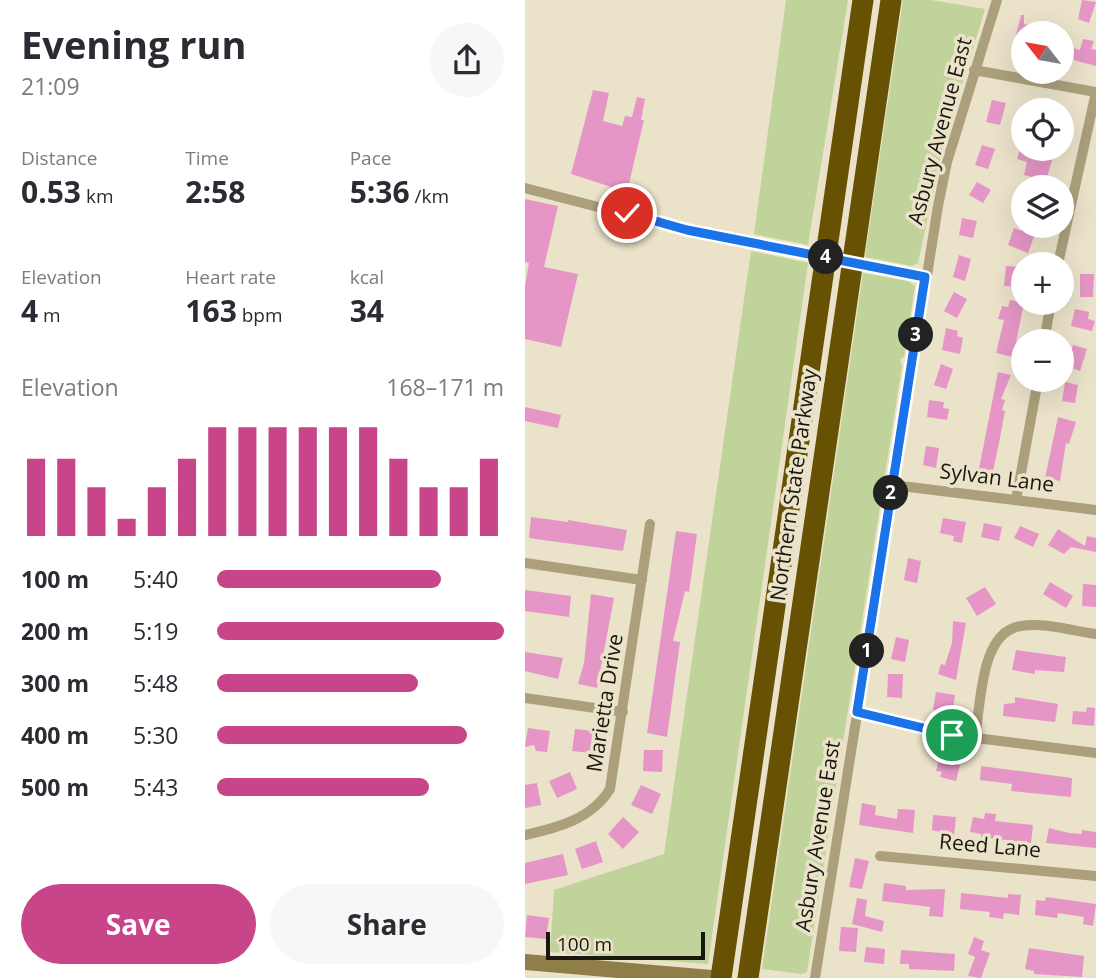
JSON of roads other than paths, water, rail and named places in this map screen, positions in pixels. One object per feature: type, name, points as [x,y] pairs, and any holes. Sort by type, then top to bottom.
[{"type":"highway","name":"Northern State Parkway","points":[[720,978],[863,0]]},
{"type":"highway","name":"Northern State Parkway","points":[[748,978],[891,0]]},
{"type":"street","name":"Asbury Avenue East","points":[[815,978],[925,277],[947,162],[997,0]]},
{"type":"street","points":[[974,70],[1096,92],[1061,252]]},
{"type":"street","points":[[525,188],[687,230],[925,277]]},
{"type":"street","points":[[1016,500],[1036,392]]},
{"type":"street","name":"Sylvan Lane","points":[[893,485],[1096,510]]},
{"type":"street","name":"Marietta Drive","points":[[525,835],[577,819],[604,799],[614,778],[650,524]]},
{"type":"street","points":[[525,563],[642,580]]},
{"type":"street","points":[[975,738],[989,652],[997,636],[1019,626],[1096,634]]},
{"type":"street","points":[[525,698],[623,712]]},
{"type":"street","points":[[857,712],[923,730],[1096,753]]},
{"type":"street","name":"Reed Lane","points":[[880,856],[1096,876]]},
{"type":"street","points":[[525,962],[587,973],[705,977]]}]
